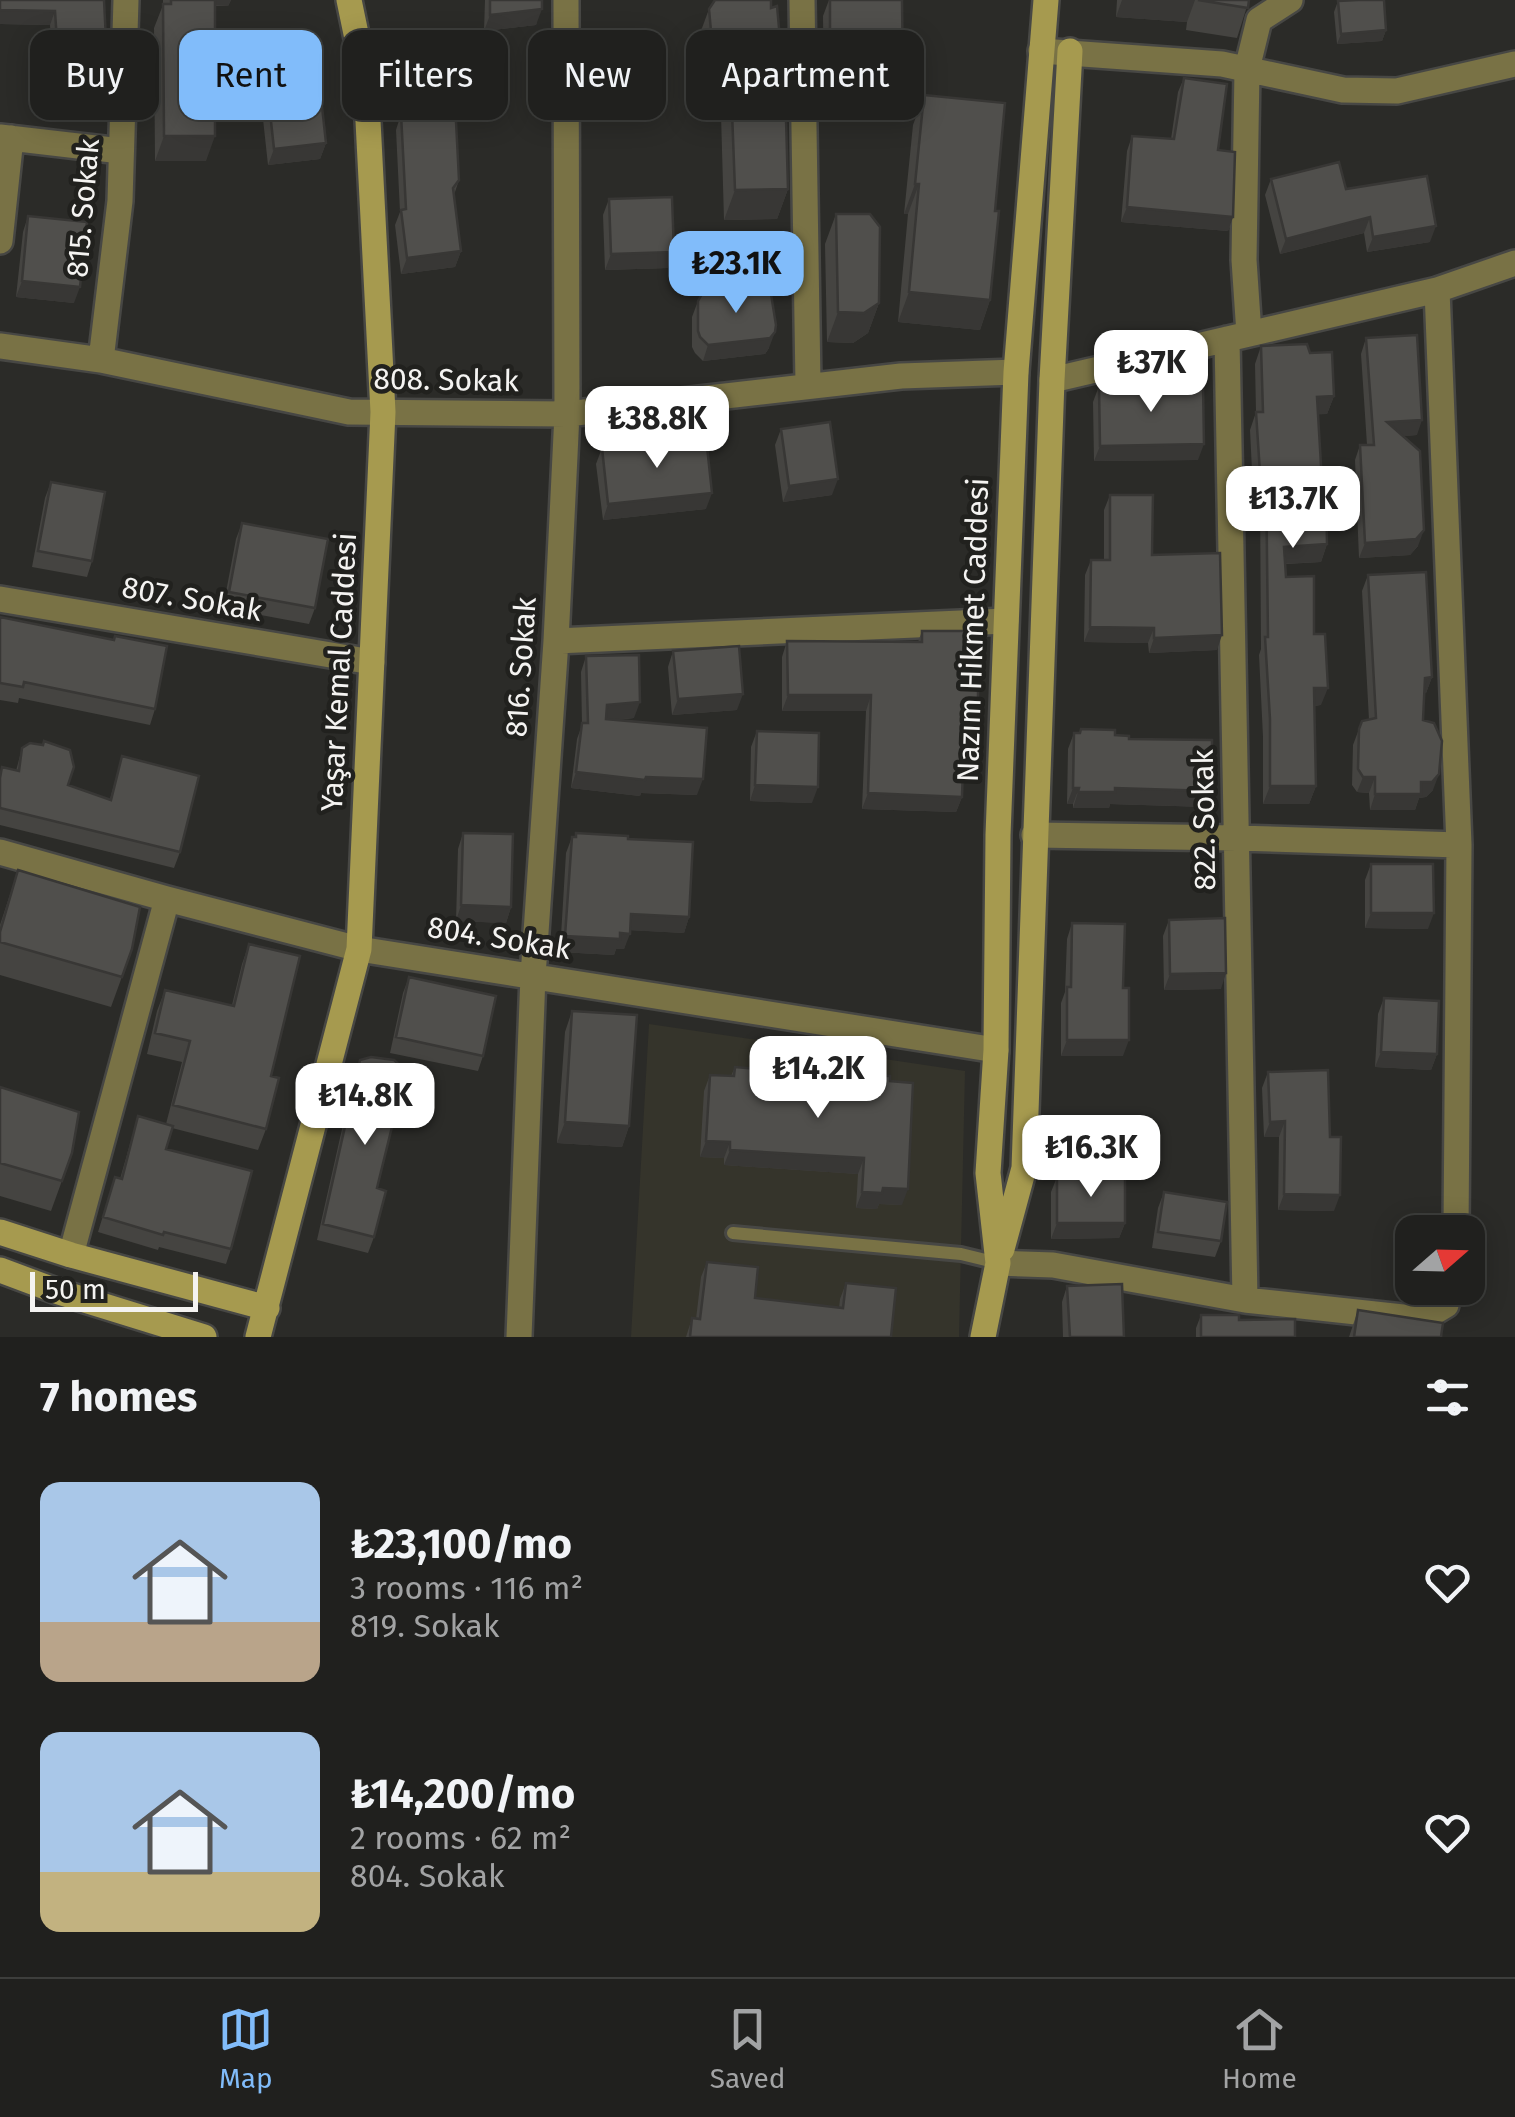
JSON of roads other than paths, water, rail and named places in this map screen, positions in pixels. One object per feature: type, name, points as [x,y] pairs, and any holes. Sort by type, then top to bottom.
[{"type":"street","name":"815. Sokak","points":[[101,360],[120,201],[126,0]]},
{"type":"street","name":"Yaşar Kemal Caddesi","points":[[258,1337],[359,949],[383,412],[366,82],[349,0]]},
{"type":"street","name":"816. Sokak","points":[[519,1337],[533,976],[567,414],[566,0]]},
{"type":"street","points":[[802,0],[808,385]]},
{"type":"street","name":"Nazım Hikmet Caddesi","points":[[998,1263],[988,1173],[996,1050],[998,835],[1006,621],[1016,372],[1046,0]]},
{"type":"street","name":"822. Sokak","points":[[1246,1300],[1237,838],[1238,336],[1244,260],[1247,69],[1260,20],[1290,0]]},
{"type":"street","points":[[1041,51],[1222,64],[1343,90],[1397,92],[1515,64]]},
{"type":"street","name":"Nazım Hikmet Caddesi","points":[[984,1337],[998,1263],[1024,1168],[1052,380],[1070,51]]},
{"type":"street","points":[[0,241],[5,138],[121,151]]},
{"type":"street","points":[[1052,380],[1437,290],[1515,263]]},
{"type":"street","points":[[1437,290],[1460,845],[1456,1215]]},
{"type":"street","name":"808. Sokak","points":[[0,346],[101,360],[349,412],[567,414],[901,376],[1016,372]]},
{"type":"street","name":"807. Sokak","points":[[0,599],[372,662]]},
{"type":"street","points":[[556,641],[1006,621]]},
{"type":"street","points":[[1034,835],[1460,845]]},
{"type":"street","name":"804. Sokak","points":[[0,852],[359,949],[996,1050]]},
{"type":"street","points":[[71,1255],[167,899]]},
{"type":"street","points":[[0,1232],[267,1308]]},
{"type":"street","points":[[998,1263],[1053,1265],[1246,1300],[1412,1318],[1431,1314],[1444,1305]]},
{"type":"street","points":[[0,1270],[204,1337]]},
{"type":"lane","points":[[733,1234],[961,1254],[998,1263]]}]
